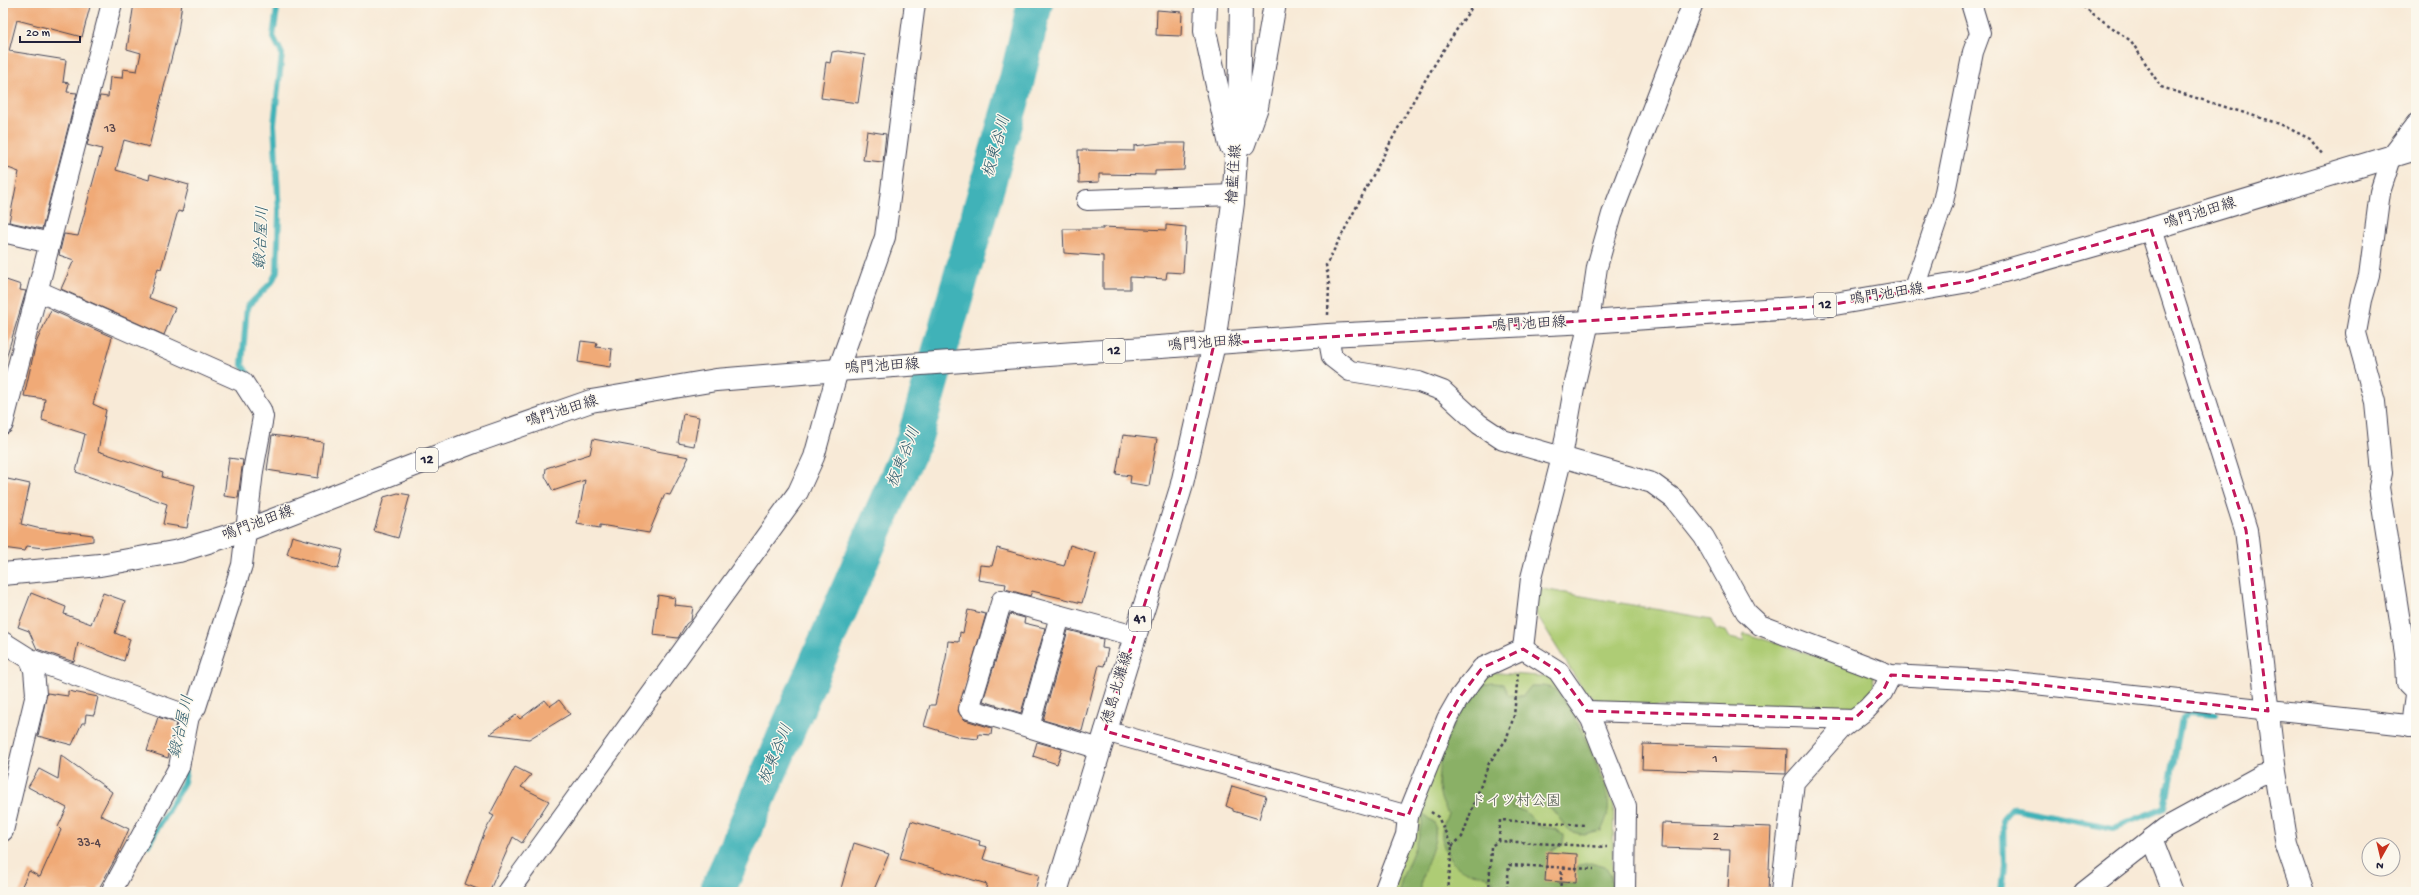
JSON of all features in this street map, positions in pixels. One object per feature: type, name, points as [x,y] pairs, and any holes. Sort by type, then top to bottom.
[{"type":"main road","points":[[1206,3],[1205,31],[1235,170]]},
{"type":"main road","name":"檜藍住線","points":[[1214,344],[1235,170],[1241,3]]},
{"type":"main road","points":[[1235,170],[1257,107],[1275,3]]},
{"type":"main road","name":"鳴門池田線","points":[[3,574],[100,565],[179,550],[246,530],[474,442],[591,401],[716,380],[847,369],[1014,359],[1328,335],[1589,322],[1823,306],[1969,281],[2151,229],[2416,148]]},
{"type":"main road","points":[[2151,229],[2246,530],[2275,772],[2287,845],[2303,892]]},
{"type":"main road","name":"徳島北灘線","points":[[1056,892],[1181,488],[1214,344]]},
{"type":"street","points":[[3,424],[112,3]]},
{"type":"street","points":[[508,892],[798,492],[814,457],[847,369],[885,237],[903,109],[915,3]]},
{"type":"street","points":[[1523,649],[1531,578],[1562,457],[1589,322],[1597,267],[1612,214],[1693,3]]},
{"type":"street","points":[[1913,291],[1943,202],[1973,52],[1980,33],[1971,3]]},
{"type":"street","points":[[1328,335],[1332,357],[1350,371],[1419,382],[1443,391],[1479,424],[1503,440],[1652,483],[1674,499],[1704,537],[1746,612],[1760,625],[1890,675],[2006,681],[2414,726],[2416,689],[2407,683],[2406,660],[2380,494],[2382,473],[2375,402],[2356,333],[2362,300],[2369,276],[2380,192],[2392,155],[2416,124]]},
{"type":"street","points":[[1087,200],[1233,195]]},
{"type":"street","points":[[3,232],[50,243]]},
{"type":"street","points":[[38,291],[157,346],[243,382],[261,410],[263,417],[253,471],[238,584],[196,707],[189,716],[179,767],[111,892]]},
{"type":"street","points":[[1135,636],[1002,600],[969,710],[1029,727],[1102,740],[1410,810]]},
{"type":"street","points":[[1029,727],[1060,616]]},
{"type":"street","points":[[3,642],[30,659],[189,716]]},
{"type":"street","points":[[1523,649],[1558,671],[1592,718],[1626,807],[1625,892]]},
{"type":"street","points":[[1384,892],[1406,836],[1410,810],[1447,719],[1459,698],[1482,668],[1523,649]]},
{"type":"street","points":[[3,831],[36,694],[34,670],[30,659]]},
{"type":"street","points":[[1781,892],[1794,782],[1841,729],[1882,693],[1890,675]]},
{"type":"street","points":[[1587,712],[1854,719]]},
{"type":"street","points":[[2084,892],[2165,828],[2260,776],[2275,772]]},
{"type":"street","points":[[2152,838],[2173,892]]},
{"type":"path","points":[[1328,335],[1329,284],[1326,265],[1403,120],[1460,25],[1475,3]]},
{"type":"path","points":[[2078,3],[2131,41],[2161,87],[2280,124],[2310,139],[2326,158],[2333,174]]},
{"type":"path","points":[[1452,846],[1462,837],[1489,764],[1506,740],[1514,716],[1517,674],[1523,649]]},
{"type":"path","points":[[1410,810],[1434,813],[1438,817],[1452,846],[1448,892]]},
{"type":"path","points":[[1498,841],[1500,820],[1584,825]]},
{"type":"path","points":[[1504,892],[1489,892],[1491,846],[1498,841],[1625,848]]},
{"type":"path","points":[[1507,889],[1509,865],[1594,869]]},
{"type":"path","points":[[1560,892],[1562,868]]},
{"type":"highlighted area","points":[[2151,229],[2246,530],[2268,711],[2006,681],[1891,675],[1882,693],[1854,719],[1587,711],[1558,671],[1523,649],[1482,668],[1459,698],[1447,719],[1408,816],[1105,731],[1181,488],[1214,344],[1823,306],[1969,281]]},
{"type":"green space","points":[[1537,588],[1711,619],[1716,629],[1726,631],[1730,638],[1743,641],[1744,633],[1873,674],[1875,693],[1854,712],[1603,705],[1582,688],[1536,614]]},
{"type":"green space","name":"ドイツ村公園","points":[[1486,672],[1550,677],[1585,730],[1614,805],[1612,892],[1392,892],[1415,813],[1443,739]]},
{"type":"green space","name":"ドイツ村公園","points":[[1493,683],[1504,684],[1508,695],[1523,696],[1531,686],[1550,687],[1562,697],[1570,709],[1594,760],[1606,791],[1608,813],[1601,831],[1584,835],[1569,831],[1551,808],[1537,804],[1524,796],[1511,807],[1526,812],[1539,826],[1555,829],[1563,835],[1563,845],[1552,849],[1551,854],[1553,873],[1558,881],[1563,884],[1571,883],[1573,872],[1579,865],[1591,863],[1605,867],[1611,876],[1611,892],[1470,892],[1494,881],[1485,876],[1468,872],[1457,867],[1445,850],[1442,832],[1448,814],[1441,797],[1438,779],[1443,750],[1455,722],[1471,697],[1480,685]]},
{"type":"green space","points":[[1423,815],[1434,822],[1435,840],[1423,874],[1421,892],[1399,892],[1402,878],[1418,840]]},
{"type":"building","points":[[3,3],[91,3],[82,37],[17,20],[9,51],[66,60],[63,82],[69,83],[67,92],[77,93],[42,229],[9,222],[19,172],[3,166]]},
{"type":"building","points":[[134,3],[182,3],[178,32],[149,147],[124,140],[116,170],[149,180],[150,174],[189,185],[182,212],[178,211],[161,269],[158,268],[149,298],[175,308],[164,335],[61,289],[74,260],[59,255],[64,234],[78,236],[102,149],[87,145],[100,96],[108,97],[110,77],[122,78],[123,69],[137,71],[141,53],[127,49]]},
{"type":"building","points":[[1157,10],[1182,12],[1181,36],[1156,35]]},
{"type":"building","points":[[838,51],[865,55],[858,103],[821,98],[826,62],[830,63],[832,52]]},
{"type":"building","points":[[867,131],[886,134],[883,162],[863,160]]},
{"type":"building","points":[[1161,143],[1186,143],[1184,170],[1155,171],[1155,175],[1099,174],[1099,182],[1079,183],[1078,150],[1134,151],[1134,146]]},
{"type":"building","points":[[1166,225],[1186,227],[1183,273],[1167,272],[1166,279],[1130,277],[1130,289],[1103,289],[1103,256],[1064,253],[1063,229],[1103,229],[1103,227],[1166,230]]},
{"type":"building","points":[[3,279],[21,285],[20,290],[26,291],[6,358],[3,357]]},
{"type":"building","points":[[51,310],[112,337],[93,404],[106,410],[98,451],[163,473],[162,477],[195,485],[187,528],[163,524],[167,504],[76,472],[85,434],[42,420],[45,399],[24,396],[36,343]]},
{"type":"building","points":[[581,341],[597,343],[596,347],[612,349],[610,367],[578,362]]},
{"type":"building","points":[[683,414],[699,417],[694,446],[678,443]]},
{"type":"building","points":[[272,435],[323,442],[318,478],[267,470]]},
{"type":"building","points":[[1123,435],[1157,439],[1149,486],[1130,483],[1131,476],[1116,474]]},
{"type":"building","points":[[593,439],[689,457],[670,495],[665,494],[649,533],[600,525],[600,528],[577,524],[585,480],[553,491],[545,476],[546,468],[590,454]]},
{"type":"building","points":[[229,458],[243,460],[238,498],[224,496]]},
{"type":"building","points":[[3,478],[30,484],[21,524],[37,528],[93,535],[93,541],[43,548],[27,546],[25,551],[3,548]]},
{"type":"building","points":[[398,493],[410,495],[398,538],[374,531],[384,497]]},
{"type":"building","points":[[292,536],[343,550],[338,569],[287,554]]},
{"type":"building","points":[[1070,545],[1096,553],[1082,603],[1032,591],[1030,596],[1005,589],[1006,584],[978,580],[980,565],[992,566],[997,548],[1064,566]]},
{"type":"building","points":[[31,593],[66,607],[64,614],[91,624],[103,593],[125,601],[115,633],[130,639],[124,661],[78,643],[74,662],[37,649],[29,631],[18,627]]},
{"type":"building","points":[[658,595],[675,598],[674,605],[693,607],[691,620],[686,624],[678,638],[653,635]]},
{"type":"building","points":[[968,610],[986,614],[958,711],[965,720],[992,728],[991,735],[979,734],[978,739],[960,737],[924,726],[930,705],[935,705],[946,658],[948,641],[959,642],[960,632],[963,633]]},
{"type":"building","points":[[1010,614],[1025,618],[1024,623],[1045,628],[1021,713],[983,701]]},
{"type":"building","points":[[1068,630],[1103,639],[1102,648],[1108,649],[1104,666],[1099,665],[1082,731],[1043,720]]},
{"type":"building","points":[[68,691],[98,697],[94,715],[86,714],[85,723],[82,723],[72,745],[38,736],[47,693],[68,696]]},
{"type":"building","points":[[545,700],[550,706],[559,700],[570,714],[529,739],[490,734],[516,715],[520,719]]},
{"type":"building","points":[[158,717],[176,723],[168,758],[147,751]]},
{"type":"building","points":[[1037,742],[1062,749],[1057,764],[1033,756]]},
{"type":"building","points":[[1643,744],[1787,749],[1786,774],[1642,769]]},
{"type":"building","points":[[61,755],[112,792],[100,815],[129,829],[118,854],[97,892],[19,892],[29,871],[40,877],[61,830],[58,827],[67,808],[28,787],[39,769],[58,779]]},
{"type":"building","points":[[515,767],[531,775],[521,787],[549,801],[522,843],[513,837],[489,892],[485,892],[465,884],[485,831],[494,816],[490,814]]},
{"type":"building","points":[[1232,786],[1266,796],[1259,819],[1233,811],[1233,809],[1226,806]]},
{"type":"building","points":[[911,821],[980,841],[979,845],[987,847],[983,859],[1039,875],[1035,892],[985,892],[987,884],[900,859]]},
{"type":"building","points":[[1662,823],[1771,827],[1768,892],[1728,890],[1730,850],[1661,848]]},
{"type":"building","points":[[854,843],[889,854],[873,892],[840,892]]},
{"type":"building","points":[[1547,852],[1577,854],[1576,883],[1545,881]]},
{"type":"waterway","name":"鍛冶屋川","points":[[252,380],[242,365],[247,307],[272,282],[277,271],[279,213],[274,124],[282,54],[273,36],[278,3]]},
{"type":"waterway","name":"板東谷川","points":[[717,892],[915,437],[1013,96],[1035,3]]},
{"type":"waterway","points":[[2001,892],[2004,866],[2003,818],[2012,808],[2114,828],[2165,807],[2182,719],[2189,712],[2216,714]]},
{"type":"waterway","name":"鍛冶屋川","points":[[148,845],[184,782],[186,771]]}]
